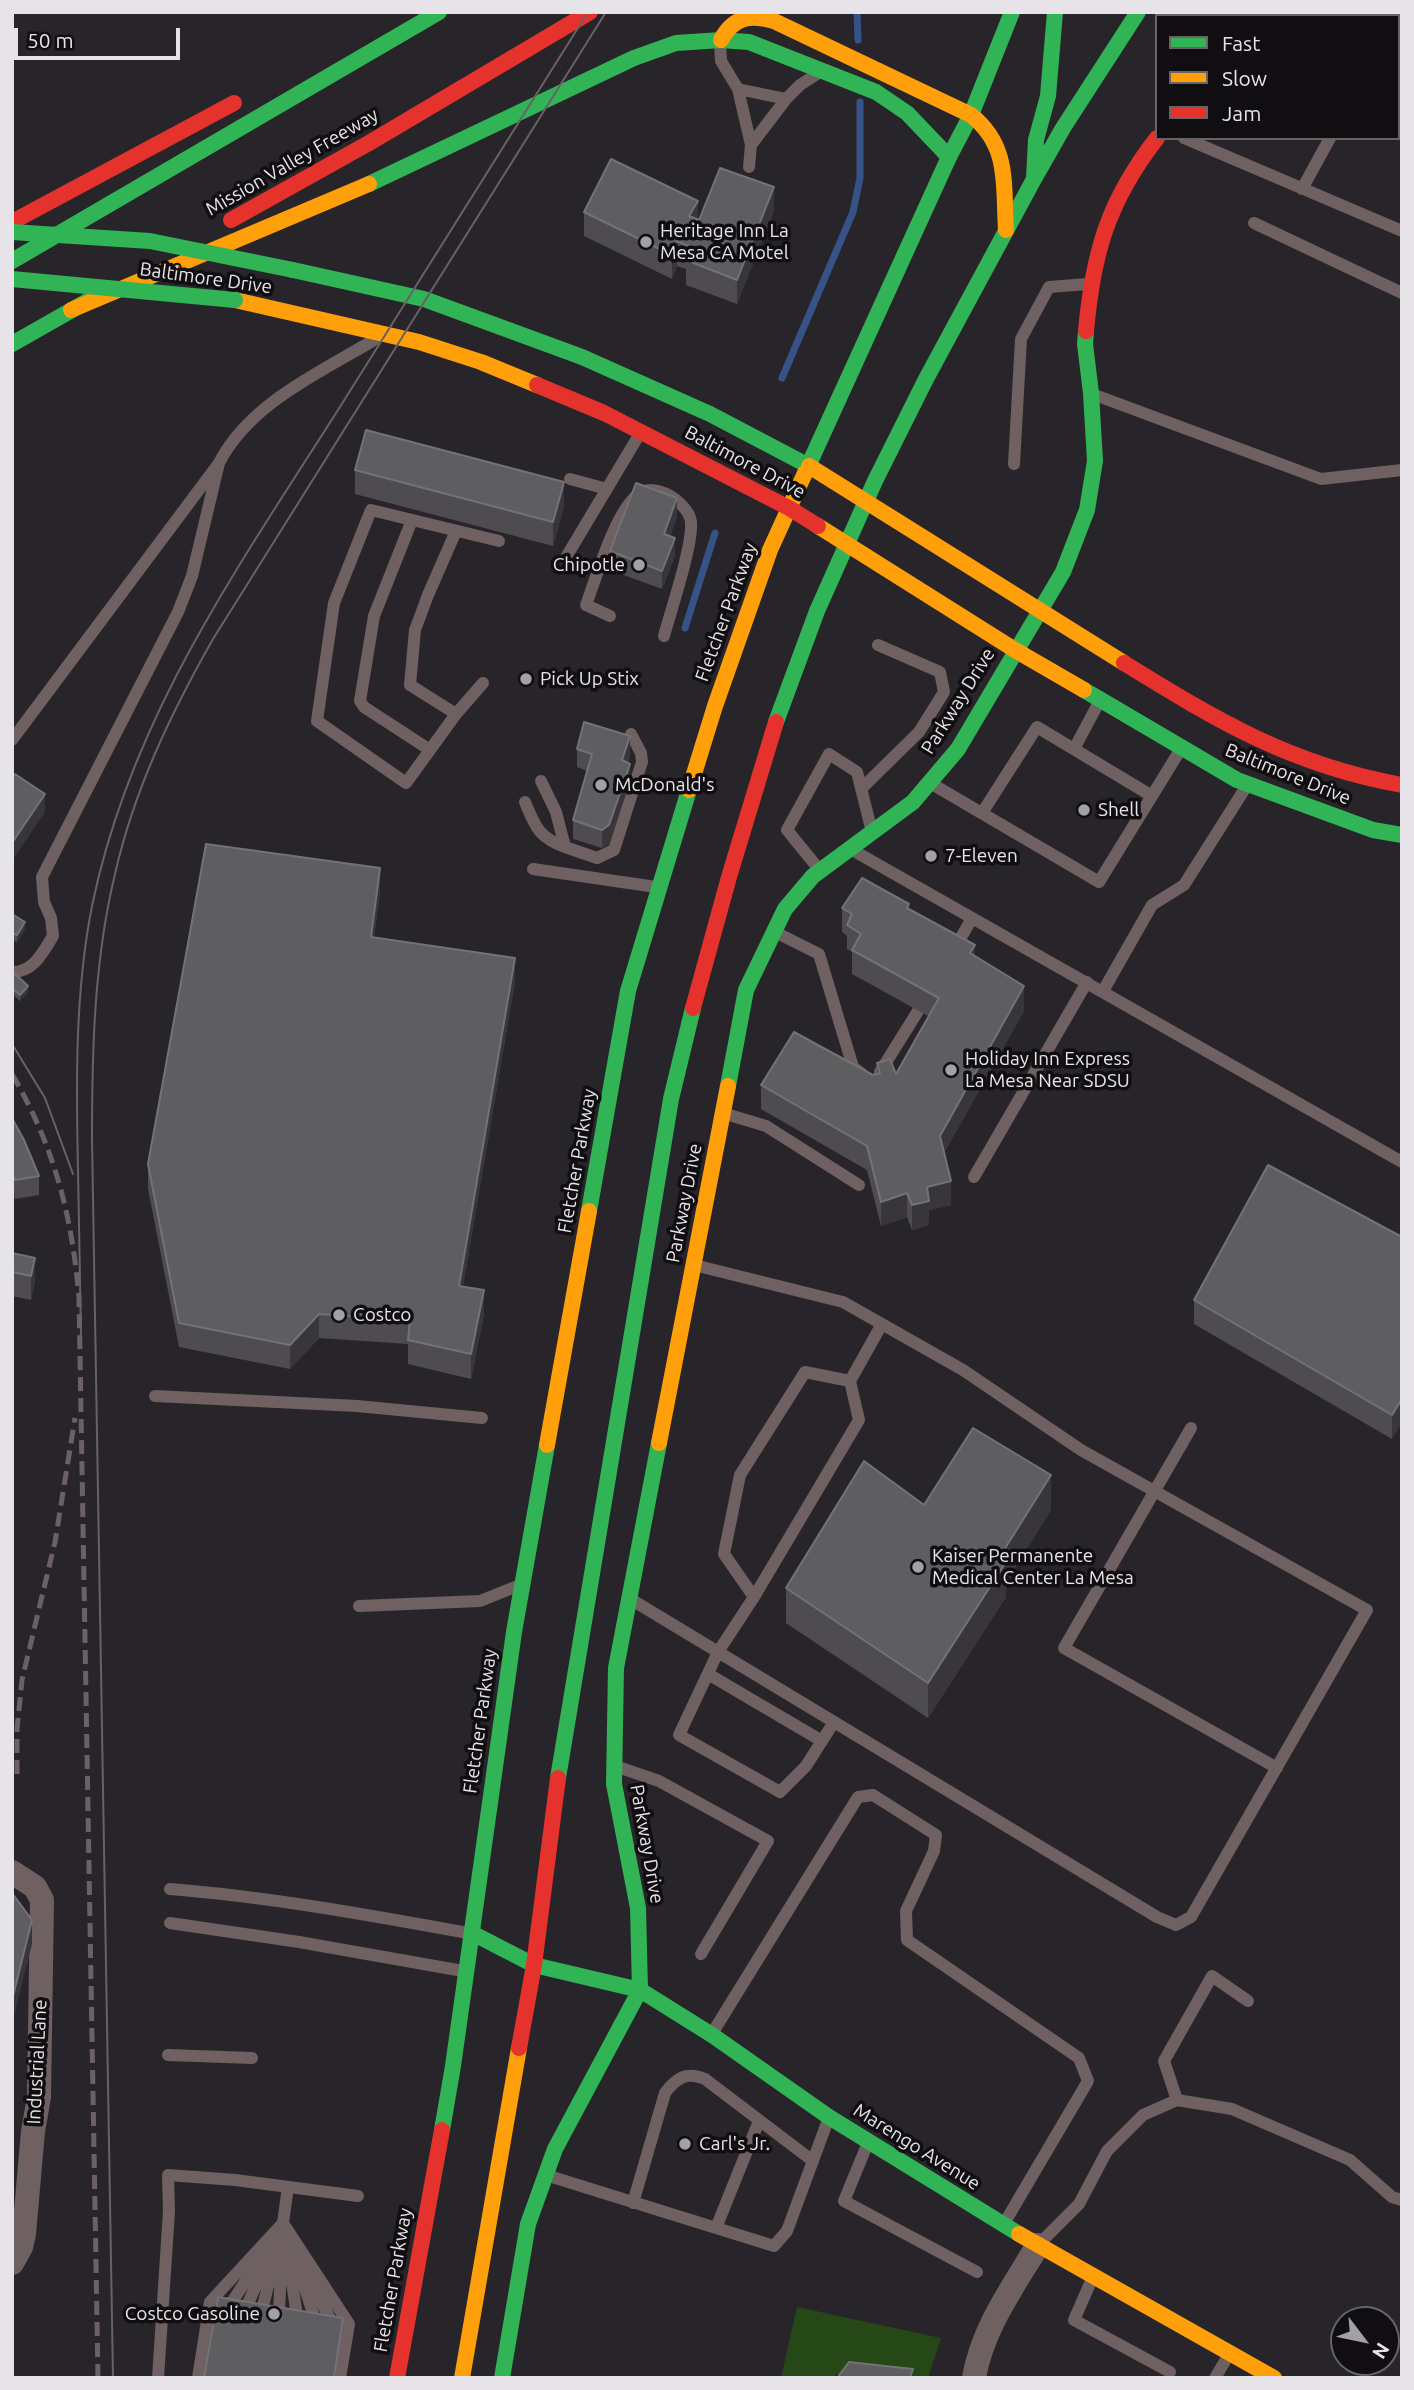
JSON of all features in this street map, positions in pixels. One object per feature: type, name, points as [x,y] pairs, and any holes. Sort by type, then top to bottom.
[{"type":"main road","points":[[12,261],[439,12]]},
{"type":"main road","name":"Mission Valley Freeway","points":[[12,344],[369,143],[590,12]]},
{"type":"main road","name":"Fletcher Parkway","points":[[397,2378],[473,1970],[472,1933],[522,1584],[628,991],[715,706],[770,550],[949,157],[971,115],[1012,12]]},
{"type":"main road","points":[[1034,179],[1036,140],[1048,96],[1055,12]]},
{"type":"main road","points":[[462,2378],[534,1965],[555,1797],[671,1099],[727,879],[772,733],[827,585],[866,502],[909,412],[1034,179],[1063,128],[1138,12]]},
{"type":"main road","points":[[721,40],[727,28],[738,19],[762,17],[782,24],[971,115],[986,127],[1000,151],[1006,230]]},
{"type":"main road","points":[[310,68],[419,24]]},
{"type":"main road","points":[[71,310],[401,171],[653,50],[676,43],[721,40],[749,43],[824,70],[876,92],[907,113],[949,157]]},
{"type":"main road","points":[[12,222],[251,95]]},
{"type":"main road","name":"Parkway Drive","points":[[502,2378],[528,2224],[545,2175],[555,2149],[640,1990],[638,1908],[614,1784],[616,1668],[746,990],[785,909],[821,871],[913,802],[958,749],[1063,572],[1087,510],[1095,461],[1085,344],[1090,284],[1106,223],[1136,165],[1155,140]]},
{"type":"main road","name":"Baltimore Drive","points":[[12,232],[150,241],[394,292],[424,299],[582,357],[710,414],[809,466],[1195,707],[1253,739],[1307,760],[1402,785]]},
{"type":"main road","name":"Baltimore Drive","points":[[12,279],[235,300],[386,323],[419,342],[481,362],[604,413],[789,508],[1015,650],[1237,780],[1373,830],[1402,835]]},
{"type":"main road","points":[[386,323],[394,292]]},
{"type":"main road","name":"Marengo Avenue","points":[[472,1933],[534,1965],[640,1990],[712,2035],[829,2117],[1003,2225],[1274,2378]]},
{"type":"main road","name":"Marengo Avenue","points":[[507,1968],[534,1965]]},
{"type":"street","name":"Industrial Lane","points":[[12,1872],[35,1887],[42,1900],[39,2097],[33,2131],[22,2247],[12,2263]]},
{"type":"street","points":[[974,2378],[976,2360],[992,2322],[1038,2245]]},
{"type":"lane","points":[[721,40],[721,61],[738,89],[751,145],[749,167]]},
{"type":"lane","points":[[751,145],[786,99],[800,85],[824,70]]},
{"type":"lane","points":[[738,89],[786,99]]},
{"type":"lane","points":[[1189,140],[1402,231]]},
{"type":"lane","points":[[1302,188],[1329,140]]},
{"type":"lane","points":[[1254,223],[1402,293]]},
{"type":"lane","points":[[1014,464],[1021,339],[1049,287],[1090,284]]},
{"type":"lane","points":[[12,740],[219,463],[236,435],[276,399],[386,323]]},
{"type":"lane","points":[[1091,393],[1321,479],[1402,470]]},
{"type":"lane","points":[[565,559],[641,432]]},
{"type":"lane","points":[[12,972],[17,973],[34,965],[53,936],[51,918],[44,902],[42,877],[178,612],[192,576],[219,463]]},
{"type":"lane","points":[[570,480],[607,489]]},
{"type":"lane","points":[[610,616],[586,605],[613,530],[630,502],[640,492],[654,489],[670,496],[683,507],[691,519],[690,537],[664,636]]},
{"type":"lane","points":[[483,682],[406,783],[317,721],[334,603],[371,510],[499,541]]},
{"type":"lane","points":[[412,520],[374,616],[360,701],[364,707],[430,750]]},
{"type":"lane","points":[[456,531],[415,630],[410,685],[456,714]]},
{"type":"lane","points":[[861,789],[919,732],[944,692],[940,672],[878,645]]},
{"type":"lane","points":[[1074,749],[1100,701]]},
{"type":"lane","points":[[982,813],[1037,727],[1152,796]]},
{"type":"lane","points":[[525,802],[534,823],[547,840],[597,858],[614,850],[642,762],[641,753],[631,734]]},
{"type":"lane","points":[[929,782],[1099,881],[1181,749]]},
{"type":"lane","points":[[821,871],[786,830],[829,754],[857,772],[872,831]]},
{"type":"lane","points":[[541,782],[556,812],[565,847]]},
{"type":"lane","points":[[1103,991],[1152,905],[1184,885],[1248,784]]},
{"type":"lane","points":[[849,848],[1402,1162]]},
{"type":"lane","points":[[533,869],[659,888]]},
{"type":"lane","points":[[950,956],[972,918]]},
{"type":"lane","points":[[774,932],[819,954],[853,1067],[873,1083],[918,1011]]},
{"type":"lane","points":[[974,1177],[1087,982]]},
{"type":"lane","points":[[722,1113],[766,1126],[859,1185]]},
{"type":"lane","points":[[629,1598],[1157,1917],[1176,1925],[1191,1917],[1367,1610],[1081,1450],[963,1370],[843,1302],[694,1265]]},
{"type":"lane","points":[[834,1722],[806,1766],[780,1792],[679,1735],[718,1652],[754,1597],[859,1420],[850,1381],[882,1324]]},
{"type":"lane","points":[[754,1597],[724,1554],[740,1475],[805,1372],[850,1381]]},
{"type":"lane","points":[[155,1396],[356,1406],[482,1418]]},
{"type":"lane","points":[[1191,1428],[1064,1648],[1277,1768]]},
{"type":"lane","points":[[359,1606],[481,1601],[522,1584]]},
{"type":"lane","points":[[708,1674],[822,1741]]},
{"type":"lane","points":[[615,1766],[659,1782],[768,1841],[701,1954]]},
{"type":"lane","points":[[712,2035],[858,1797],[873,1796],[936,1835],[934,1851],[906,1911],[907,1940],[1079,2058],[1088,2081],[1003,2225]]},
{"type":"lane","points":[[170,1888],[236,1894],[472,1933]]},
{"type":"lane","points":[[170,1923],[473,1970]]},
{"type":"lane","points":[[1177,2100],[1164,2061],[1212,1976],[1248,2001]]},
{"type":"lane","points":[[168,2055],[252,2057]]},
{"type":"lane","points":[[633,2203],[665,2093],[673,2082],[685,2076],[694,2075],[705,2079],[813,2161]]},
{"type":"lane","points":[[1038,2245],[1079,2204],[1107,2151],[1143,2115],[1177,2100],[1232,2109],[1350,2160],[1392,2197],[1402,2200]]},
{"type":"lane","points":[[545,2175],[774,2246],[787,2231],[829,2117]]},
{"type":"lane","points":[[716,2228],[759,2121]]},
{"type":"lane","points":[[869,2142],[844,2201],[977,2272]]},
{"type":"lane","points":[[158,2378],[169,2211],[168,2175],[235,2180],[358,2196]]},
{"type":"lane","points":[[279,2313],[283,2223],[288,2187]]},
{"type":"lane","points":[[230,2305],[283,2223]]},
{"type":"lane","points":[[246,2308],[283,2223]]},
{"type":"lane","points":[[262,2310],[283,2223]]},
{"type":"lane","points":[[283,2223],[297,2316]]},
{"type":"lane","points":[[283,2223],[315,2319]]},
{"type":"lane","points":[[283,2223],[331,2322]]},
{"type":"lane","points":[[198,2378],[210,2302],[283,2223]]},
{"type":"lane","points":[[283,2223],[349,2324],[340,2378]]},
{"type":"lane","points":[[1093,2276],[1074,2320],[1170,2372]]},
{"type":"lane","points":[[1215,2378],[1230,2353]]},
{"type":"green space","points":[[797,2307],[941,2338],[928,2378],[875,2378],[836,2374],[835,2378],[781,2378]]},
{"type":"building","name":"Heritage Inn La Mesa CA Motel","points":[[611,159],[698,201],[689,216],[699,220],[720,168],[774,187],[737,280],[686,260],[690,247],[677,241],[672,255],[584,212]]},
{"type":"building","points":[[366,430],[564,482],[553,522],[355,470]]},
{"type":"building","points":[[636,483],[677,498],[664,534],[675,538],[662,571],[610,551]]},
{"type":"building","points":[[584,722],[630,736],[622,760],[630,764],[609,825],[602,830],[573,820],[592,754],[577,749]]},
{"type":"building","points":[[15,774],[45,794],[12,843],[12,778]]},
{"type":"building","points":[[206,844],[380,868],[371,937],[515,958],[459,1286],[484,1290],[471,1354],[408,1340],[410,1320],[319,1314],[290,1345],[179,1323],[148,1164]]},
{"type":"building","name":"Holiday Inn Express La Mesa Near SDSU","points":[[862,878],[909,904],[907,908],[975,945],[970,953],[1024,986],[940,1136],[951,1181],[927,1187],[929,1201],[912,1205],[907,1193],[881,1202],[867,1146],[761,1085],[794,1032],[873,1075],[880,1073],[877,1063],[890,1059],[896,1074],[939,998],[852,950],[861,934],[847,925],[852,914],[842,908]]},
{"type":"building","points":[[12,914],[25,922],[17,935],[12,933]]},
{"type":"building","points":[[13,972],[28,986],[20,995],[12,988]]},
{"type":"building","points":[[12,1118],[39,1176],[15,1180],[12,1172]]},
{"type":"building","points":[[1268,1165],[1402,1237],[1402,1399],[1392,1415],[1194,1300]]},
{"type":"building","points":[[12,1253],[35,1258],[31,1276],[12,1272]]},
{"type":"building","name":"Kaiser Permanente Medical Center La Mesa","points":[[973,1428],[1051,1475],[999,1558],[1006,1562],[928,1683],[786,1588],[864,1461],[924,1505]]},
{"type":"building","points":[[12,1893],[32,1920],[12,2000]]},
{"type":"building","points":[[218,2297],[343,2318],[334,2378],[204,2378]]},
{"type":"building","points":[[849,2362],[913,2369],[910,2378],[837,2378]]},
{"type":"waterway","points":[[857,12],[858,40]]},
{"type":"waterway","points":[[782,378],[853,212],[860,178],[860,102]]},
{"type":"waterway","points":[[685,628],[715,533]]},
{"type":"tram line","points":[[81,1337],[77,1070],[82,971],[92,906],[110,837],[133,771],[160,708],[226,587],[588,12]]},
{"type":"tram line","points":[[113,2378],[92,1139],[98,973],[108,907],[123,843],[143,782],[183,695],[213,639],[606,12]]},
{"type":"tram line","points":[[12,1044],[45,1098],[73,1174]]},
{"type":"railway","points":[[12,1074],[39,1128],[59,1182],[71,1238],[79,1298],[98,2378]]},
{"type":"railway","points":[[17,1774],[17,1729],[22,1680],[55,1542],[75,1418]]},
{"type":"traffic: fast","points":[[12,261],[439,12]]},
{"type":"traffic: fast","points":[[805,473],[949,157],[971,115],[1012,12]]},
{"type":"traffic: fast","points":[[776,722],[817,611],[875,481],[926,379],[1034,179],[1036,140],[1048,96],[1055,12]]},
{"type":"traffic: fast","points":[[1034,179],[1063,128],[1138,12]]},
{"type":"traffic: fast","points":[[369,184],[634,58],[676,43],[721,40],[749,42],[876,92],[907,113],[949,157]]},
{"type":"traffic: fast","points":[[12,232],[150,241],[293,270]]},
{"type":"traffic: fast","points":[[293,270],[424,299],[582,357],[710,414],[809,466]]},
{"type":"traffic: fast","points":[[12,279],[235,300]]},
{"type":"traffic: fast","points":[[12,344],[93,298]]},
{"type":"traffic: fast","points":[[728,1086],[746,990],[785,909],[813,876],[913,802],[958,749],[1063,572],[1087,510],[1095,461],[1086,331]]},
{"type":"traffic: fast","points":[[1084,690],[1237,780],[1373,830],[1402,835]]},
{"type":"traffic: fast","points":[[589,1211],[628,991],[689,790]]},
{"type":"traffic: fast","points":[[558,1778],[671,1099],[693,1008]]},
{"type":"traffic: fast","points":[[502,2378],[528,2224],[555,2149],[640,1990],[638,1908],[614,1784],[616,1668],[659,1443]]},
{"type":"traffic: fast","points":[[442,2130],[514,1632],[547,1445]]},
{"type":"traffic: fast","points":[[472,1933],[534,1965],[640,1990],[712,2035],[829,2117],[1019,2234]]},
{"type":"traffic: slow","points":[[721,40],[731,26],[743,19],[774,21],[971,115],[984,127],[998,153],[1004,182],[1006,230]]},
{"type":"traffic: slow","points":[[71,310],[369,184]]},
{"type":"traffic: slow","points":[[235,300],[419,342],[481,362],[537,385]]},
{"type":"traffic: slow","points":[[809,466],[1124,663]]},
{"type":"traffic: slow","points":[[689,790],[715,706],[770,550],[805,473]]},
{"type":"traffic: slow","points":[[818,526],[1015,650],[1084,690]]},
{"type":"traffic: slow","points":[[659,1443],[728,1086]]},
{"type":"traffic: slow","points":[[547,1445],[589,1211]]},
{"type":"traffic: slow","points":[[462,2378],[519,2048]]},
{"type":"traffic: slow","points":[[1019,2234],[1274,2378]]},
{"type":"traffic: jam","points":[[231,220],[369,143],[590,12]]},
{"type":"traffic: jam","points":[[12,222],[234,103]]},
{"type":"traffic: jam","points":[[1086,331],[1093,277],[1106,229],[1126,184],[1156,140]]},
{"type":"traffic: jam","points":[[537,385],[604,413],[789,508],[818,526]]},
{"type":"traffic: jam","points":[[1124,663],[1224,722],[1290,753],[1325,766],[1402,785]]},
{"type":"traffic: jam","points":[[693,1008],[776,722]]},
{"type":"traffic: jam","points":[[519,2048],[534,1965],[558,1778]]},
{"type":"traffic: jam","points":[[397,2378],[442,2130]]},
{"type":"place","name":"Heritage Inn La Mesa CA Motel","points":[[646,242]]},
{"type":"place","name":"Chipotle","points":[[639,565]]},
{"type":"place","name":"Pick Up Stix","points":[[526,679]]},
{"type":"place","name":"McDonald's","points":[[601,785]]},
{"type":"place","name":"Shell","points":[[1084,810]]},
{"type":"place","name":"7-Eleven","points":[[931,856]]},
{"type":"place","name":"Holiday Inn Express La Mesa Near SDSU","points":[[951,1070]]},
{"type":"place","name":"Costco","points":[[339,1315]]},
{"type":"place","name":"Kaiser Permanente Medical Center La Mesa","points":[[918,1567]]},
{"type":"place","name":"Carl's Jr.","points":[[685,2144]]},
{"type":"place","name":"Costco Gasoline","points":[[274,2314]]}]
